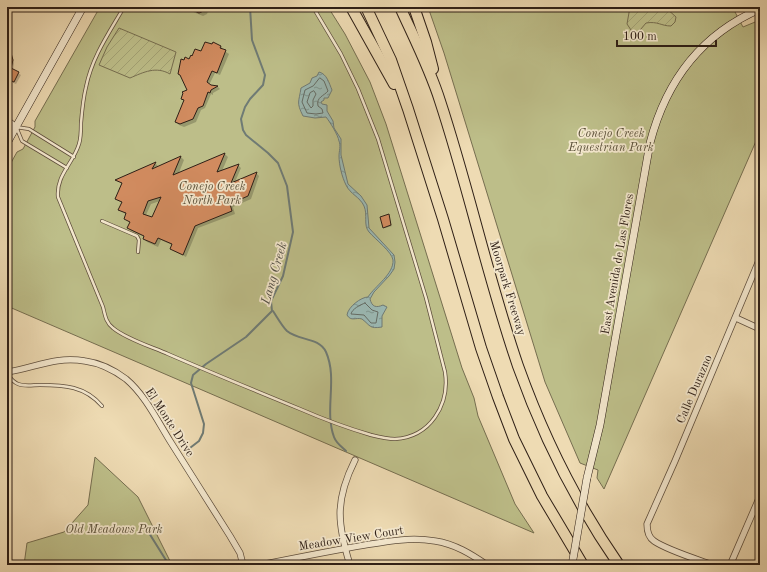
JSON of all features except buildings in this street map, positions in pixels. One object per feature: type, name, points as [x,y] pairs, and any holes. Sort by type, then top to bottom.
[{"type":"highway","points":[[351,7],[408,110]]},
{"type":"highway","points":[[366,7],[391,60],[443,219],[481,348],[514,439],[555,518],[583,565]]},
{"type":"highway","name":"Moorpark Freeway","points":[[400,7],[440,100],[502,315],[519,366],[544,431],[569,484],[591,524],[619,565]]},
{"type":"highway","points":[[414,7],[426,42],[440,100]]},
{"type":"street","points":[[7,143],[83,7]]},
{"type":"street","name":"East Avenida de Las Flores","points":[[572,565],[587,478],[600,426],[650,143],[660,112],[674,83],[693,57],[718,33],[736,21],[760,9]]},
{"type":"street","points":[[7,120],[16,127]]},
{"type":"street","name":"Calle Durazno","points":[[713,565],[653,540],[649,536],[647,529],[649,519],[736,318],[760,258]]},
{"type":"street","points":[[736,318],[760,329]]},
{"type":"street","name":"El Monte Drive","points":[[7,373],[49,361],[73,359],[99,364],[114,371],[126,380],[144,400],[230,536],[240,553],[243,565]]},
{"type":"street","points":[[350,565],[340,528],[340,504],[344,485],[355,460]]},
{"type":"street","points":[[729,565],[760,496]]},
{"type":"street","name":"Meadow View Court","points":[[260,565],[345,548],[417,539],[436,541],[456,547],[472,554],[487,565]]},
{"type":"lane","points":[[124,7],[103,41],[89,75],[82,108],[80,143],[74,157],[59,182],[58,197],[103,307],[107,321],[112,328],[136,340],[321,418],[389,439],[409,436],[418,433],[426,427],[438,413],[446,394],[446,381],[426,298],[378,140],[358,89],[338,48],[313,7]]},
{"type":"lane","points":[[16,127],[29,130],[74,157]]},
{"type":"lane","points":[[16,127],[22,141],[67,168]]},
{"type":"lane","points":[[102,221],[137,236],[139,240],[138,252]]},
{"type":"lane","points":[[7,373],[15,383],[21,385],[53,385],[81,390],[95,398],[102,406]]},
{"type":"green space","name":"Conejo Creek North Park","points":[[100,7],[328,7],[345,34],[370,82],[386,124],[462,368],[474,398],[478,416],[515,504],[534,533],[7,306],[7,170],[17,152],[23,149],[35,127],[35,121]]},
{"type":"green space","name":"Conejo Creek Equestrian Park","points":[[428,7],[744,7],[735,12],[743,27],[760,20],[760,132],[604,489],[597,478],[598,470],[580,463],[545,382],[444,53]]},
{"type":"green space","points":[[630,7],[665,7],[676,17],[675,22],[671,26],[646,23],[635,36],[627,24]]},
{"type":"green space","points":[[119,28],[176,52],[170,74],[160,70],[155,70],[130,78],[99,65],[107,47]]},
{"type":"green space","name":"Old Meadows Park","points":[[95,457],[138,497],[172,565],[24,565],[27,543],[64,532],[88,505]]},
{"type":"water","points":[[319,72],[326,77],[332,90],[328,98],[324,98],[321,102],[322,104],[327,105],[327,111],[333,121],[334,128],[341,139],[341,155],[348,184],[361,196],[367,205],[369,228],[394,255],[394,269],[374,292],[370,299],[372,304],[375,306],[383,305],[387,307],[382,316],[382,327],[378,328],[372,327],[362,319],[352,319],[347,315],[355,303],[365,297],[368,297],[384,280],[390,270],[393,260],[387,249],[367,229],[364,206],[350,191],[345,182],[341,171],[339,156],[340,143],[332,125],[326,117],[315,118],[303,116],[299,108],[301,88],[310,83],[312,78],[317,76]]},
{"type":"waterway","name":"Lang Creek","points":[[186,451],[199,441],[203,433],[204,424],[191,383],[193,375],[206,364],[246,337],[272,311],[271,301],[283,276],[293,232],[287,186],[278,163],[246,135],[243,130],[241,119],[245,107],[263,85],[265,75],[252,40],[250,7]]},
{"type":"waterway","points":[[273,311],[287,331],[297,336],[314,341],[323,347],[326,352],[331,373],[331,427],[335,439],[346,451]]},
{"type":"waterway","name":"Lang Creek","points":[[144,525],[169,565]]}]
